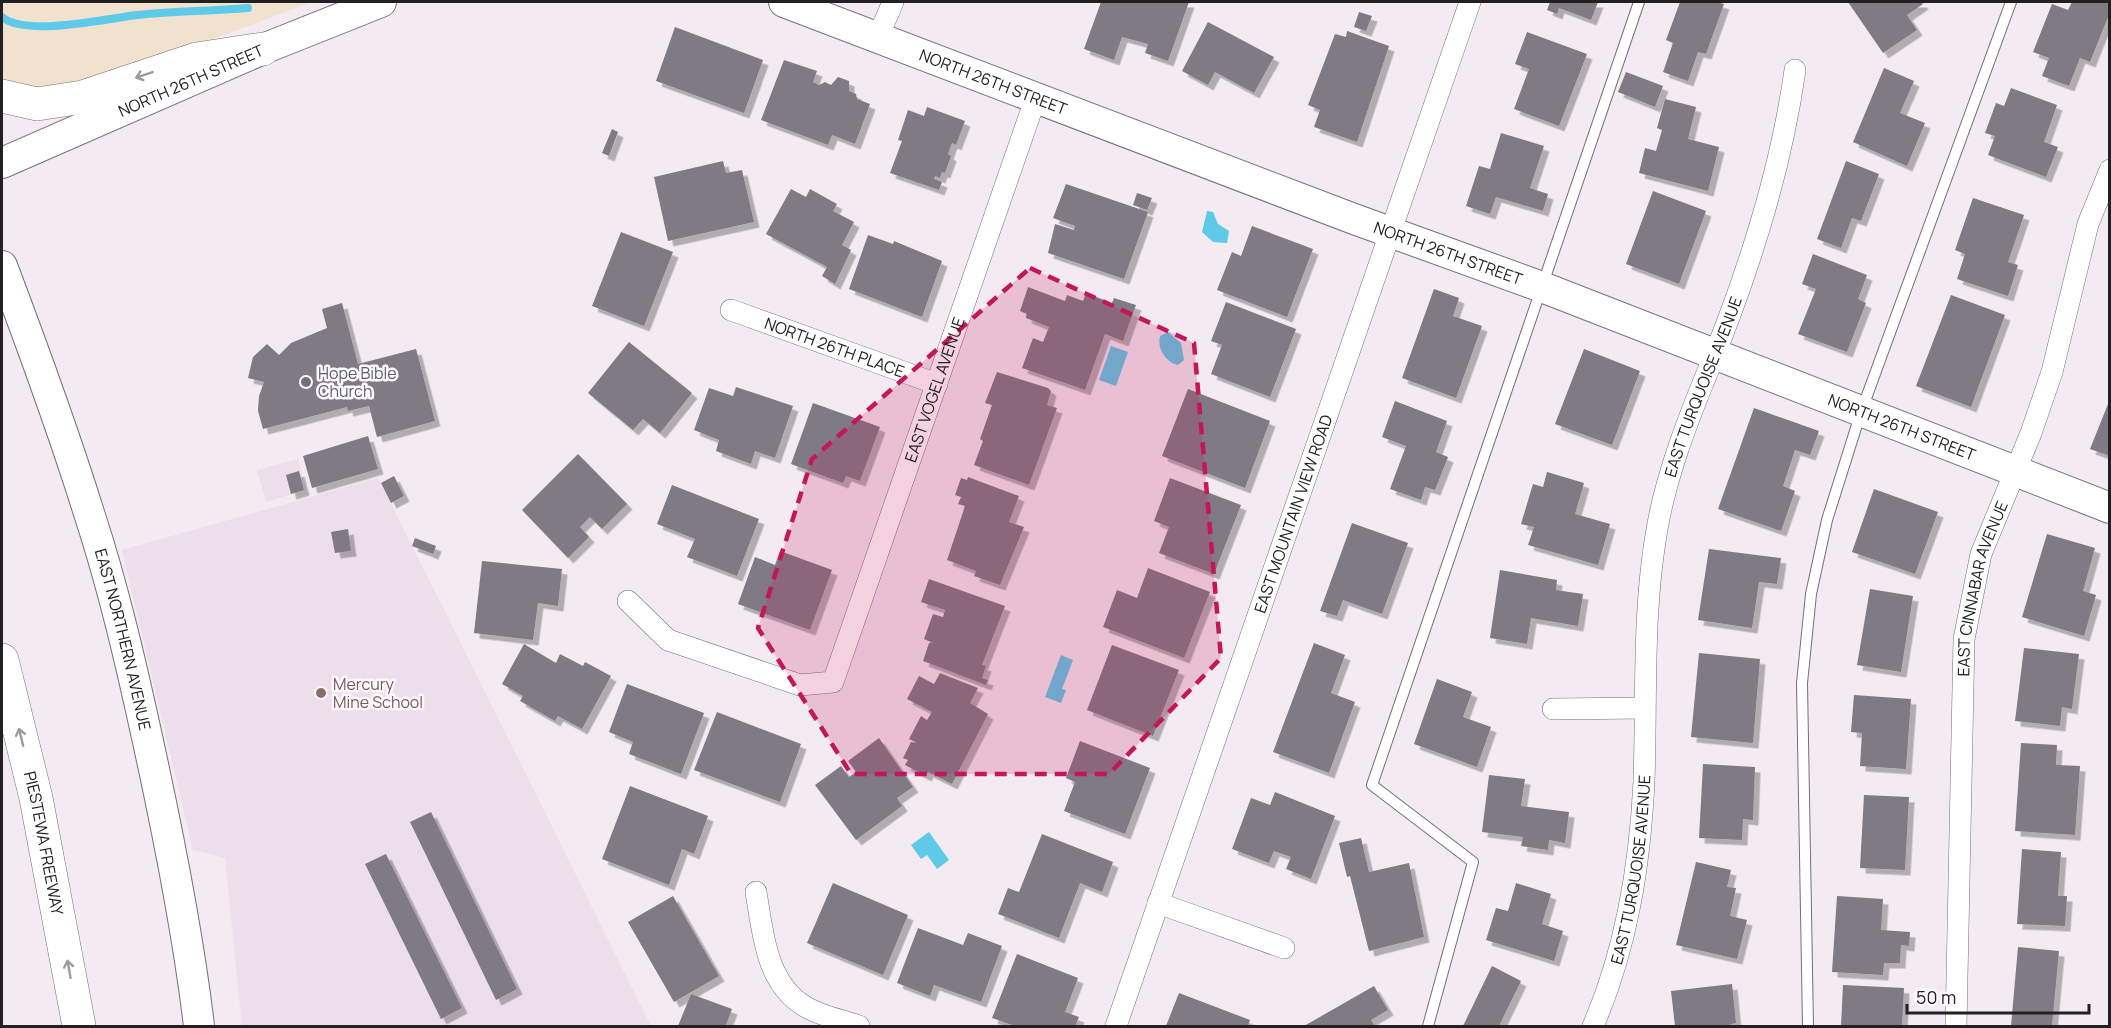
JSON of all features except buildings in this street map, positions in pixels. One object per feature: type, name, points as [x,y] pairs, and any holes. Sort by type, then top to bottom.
[{"type":"highway","points":[[2,96],[37,104],[83,97],[197,59],[263,49]]},
{"type":"highway","name":"PIESTEWA FREEWAY","points":[[2,660],[36,798],[79,1026]]},
{"type":"street","name":"NORTH 26TH STREET","points":[[2,163],[263,49],[381,2]]},
{"type":"street","name":"NORTH 26TH STREET","points":[[784,2],[1542,287],[2109,508]]},
{"type":"street","points":[[878,37],[893,2]]},
{"type":"street","name":"EAST MOUNTAIN VIEW ROAD","points":[[1116,1026],[1470,2]]},
{"type":"street","name":"EAST TURQUOISE AVENUE","points":[[1593,1026],[1610,986],[1627,930],[1640,839],[1644,780],[1644,628],[1657,529],[1682,436],[1763,217],[1789,113],[1795,70]]},
{"type":"street","name":"EAST VOGEL AVENUE","points":[[628,601],[668,640],[800,685],[833,682],[1036,97]]},
{"type":"street","name":"EAST CINNABAR AVENUE","points":[[1956,1026],[1964,639],[1981,554],[2052,372],[2088,224],[2109,170]]},
{"type":"street","name":"EAST NORTHERN AVENUE","points":[[2,266],[49,391],[90,515],[131,664],[164,816],[200,1026]]},
{"type":"street","name":"NORTH 26TH PLACE","points":[[731,310],[937,384]]},
{"type":"street","points":[[1553,709],[1643,708]]},
{"type":"street","points":[[756,892],[765,942],[773,970],[784,991],[807,1008],[859,1026]]},
{"type":"street","points":[[1158,903],[1284,948]]},
{"type":"lane","points":[[1428,1026],[1473,862],[1372,785],[1639,2]]},
{"type":"lane","points":[[1808,1026],[1803,683],[1813,584],[1827,520],[1861,412],[2012,2]]},
{"type":"highlighted area","points":[[1030,268],[1194,343],[1221,658],[1109,774],[851,774],[758,628],[812,459]]},
{"type":"shaded area","points":[[2,2],[312,2],[155,61],[49,93],[2,82]]},
{"type":"shaded area","points":[[298,459],[306,490],[266,502],[257,470]]},
{"type":"shaded area","name":"Mercury Mine School","points":[[378,478],[651,1026],[242,1026],[225,858],[193,850],[122,550]]},
{"type":"water","points":[[1207,211],[1213,212],[1218,224],[1229,231],[1227,243],[1213,242],[1202,232]]},
{"type":"water","points":[[1168,332],[1181,343],[1184,360],[1178,365],[1169,361],[1161,350],[1160,336]]},
{"type":"water","points":[[1111,346],[1128,352],[1116,386],[1099,380]]},
{"type":"water","points":[[1061,655],[1073,660],[1062,689],[1066,690],[1061,703],[1045,697]]},
{"type":"water","points":[[929,832],[949,860],[937,869],[927,855],[921,859],[911,845]]},
{"type":"waterway","points":[[2,17],[13,23],[47,26],[87,23],[137,15],[248,8]]},
{"type":"place","name":"Hope Bible Church","points":[[306,382]]},
{"type":"place","name":"Mercury Mine School","points":[[321,693]]}]
